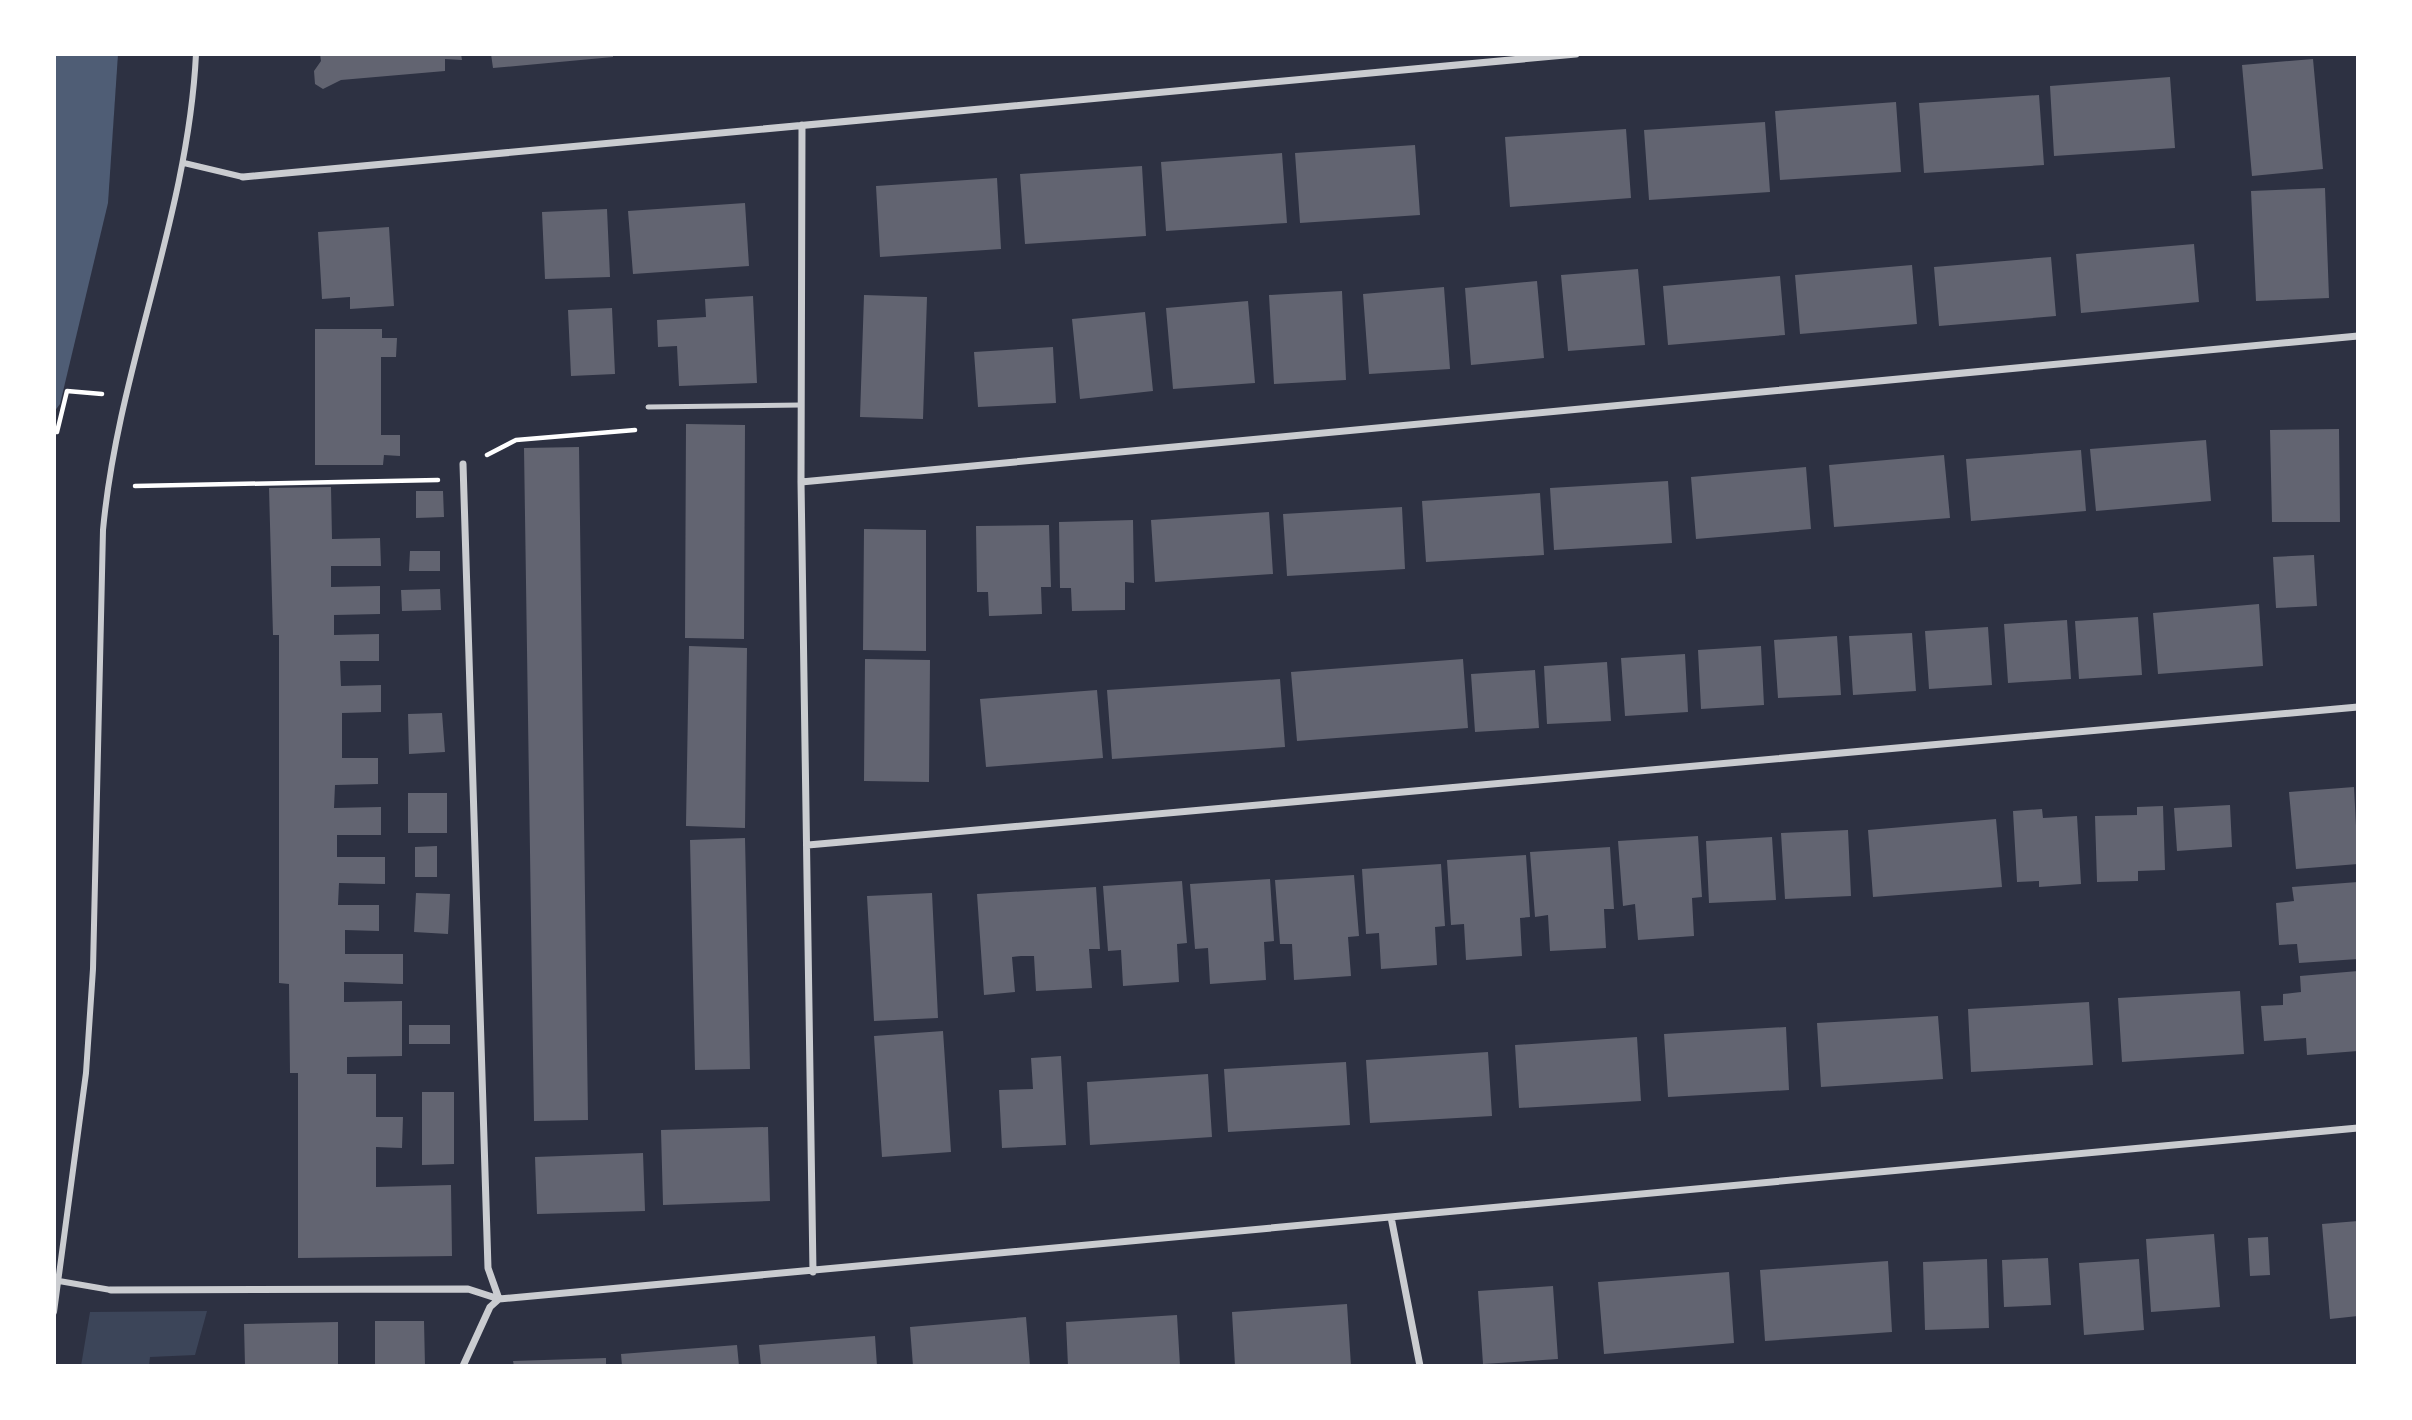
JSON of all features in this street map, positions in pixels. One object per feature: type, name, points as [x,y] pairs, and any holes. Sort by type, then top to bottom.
[{"type":"street","points":[[54,1312],[86,1073],[92,982],[103,530],[107,488],[124,396],[184,163],[196,54]]},
{"type":"street","points":[[184,163],[243,177],[1576,54]]},
{"type":"street","points":[[802,125],[801,482],[813,1272]]},
{"type":"street","points":[[801,482],[2358,336]]},
{"type":"street","points":[[463,464],[488,1268],[499,1299]]},
{"type":"street","points":[[808,845],[2358,707]]},
{"type":"street","points":[[57,1281],[111,1290],[468,1289],[499,1299],[2358,1128]]},
{"type":"street","points":[[1391,1217],[1420,1366]]},
{"type":"street","points":[[463,1366],[484,1320],[499,1299]]},
{"type":"lane","points":[[648,407],[801,405]]},
{"type":"path","points":[[54,431],[57,432],[67,391],[124,396]]},
{"type":"path","points":[[463,464],[505,448],[516,440],[638,429],[648,407]]},
{"type":"path","points":[[107,488],[463,479]]},
{"type":"shaded area","points":[[54,54],[118,54],[108,203],[60,404],[54,412]]},
{"type":"shaded area","points":[[207,1311],[195,1355],[150,1357],[149,1366],[81,1366],[90,1312]]},
{"type":"building","points":[[320,54],[461,54],[462,60],[445,59],[445,71],[341,80],[323,89],[315,84],[314,71],[321,61]]},
{"type":"building","points":[[491,54],[613,54],[613,57],[493,68]]},
{"type":"building","points":[[2313,59],[2323,169],[2252,176],[2242,65]]},
{"type":"building","points":[[2170,77],[2175,148],[2054,156],[2050,86]]},
{"type":"building","points":[[2039,95],[2044,165],[1924,173],[1919,103]]},
{"type":"building","points":[[1896,102],[1901,172],[1780,180],[1775,111]]},
{"type":"building","points":[[1765,122],[1770,192],[1649,200],[1644,130]]},
{"type":"building","points":[[1626,129],[1631,198],[1510,207],[1505,137]]},
{"type":"building","points":[[1415,145],[1420,215],[1300,223],[1295,153]]},
{"type":"building","points":[[1282,153],[1287,223],[1166,231],[1161,162]]},
{"type":"building","points":[[1142,166],[1146,236],[1025,244],[1020,174]]},
{"type":"building","points":[[997,178],[1001,249],[880,257],[876,186]]},
{"type":"building","points":[[2325,188],[2329,298],[2256,301],[2251,191]]},
{"type":"building","points":[[745,203],[749,266],[633,274],[628,211]]},
{"type":"building","points":[[607,209],[610,277],[545,279],[542,212]]},
{"type":"building","points":[[389,227],[394,306],[350,309],[350,297],[322,299],[318,232]]},
{"type":"building","points":[[2194,244],[2199,302],[2081,313],[2076,254]]},
{"type":"building","points":[[2051,257],[2056,316],[1939,326],[1934,267]]},
{"type":"building","points":[[1912,265],[1917,324],[1800,334],[1795,275]]},
{"type":"building","points":[[1638,269],[1645,345],[1568,351],[1561,275]]},
{"type":"building","points":[[1780,276],[1785,335],[1668,345],[1663,286]]},
{"type":"building","points":[[1537,281],[1544,358],[1471,365],[1465,288]]},
{"type":"building","points":[[1444,287],[1450,369],[1369,374],[1363,294]]},
{"type":"building","points":[[1342,291],[1346,380],[1274,384],[1269,295]]},
{"type":"building","points":[[864,295],[927,297],[923,419],[860,417]]},
{"type":"building","points":[[753,296],[757,383],[679,386],[677,346],[658,347],[657,320],[706,317],[705,299]]},
{"type":"building","points":[[1248,301],[1255,383],[1173,389],[1166,308]]},
{"type":"building","points":[[612,308],[615,374],[571,376],[568,310]]},
{"type":"building","points":[[1145,312],[1153,391],[1080,399],[1072,319]]},
{"type":"building","points":[[315,329],[382,329],[382,338],[397,338],[396,357],[381,357],[381,435],[400,435],[400,456],[384,455],[383,465],[315,465]]},
{"type":"building","points":[[1053,347],[1056,403],[978,407],[974,352]]},
{"type":"building","points":[[686,424],[745,425],[744,639],[685,638]]},
{"type":"building","points":[[2339,429],[2340,522],[2272,522],[2270,430]]},
{"type":"building","points":[[2206,440],[2211,501],[2096,511],[2090,449]]},
{"type":"building","points":[[579,447],[588,1120],[534,1121],[524,448]]},
{"type":"building","points":[[2081,450],[2086,511],[1971,521],[1966,459]]},
{"type":"building","points":[[1944,455],[1950,518],[1834,527],[1829,465]]},
{"type":"building","points":[[1806,467],[1811,529],[1696,539],[1691,477]]},
{"type":"building","points":[[1668,481],[1672,543],[1554,550],[1550,488]]},
{"type":"building","points":[[331,487],[332,539],[380,538],[381,566],[331,566],[331,587],[380,586],[380,614],[334,615],[334,635],[379,634],[379,661],[340,661],[341,686],[381,685],[381,712],[342,713],[342,758],[378,758],[378,784],[335,785],[334,808],[381,807],[381,835],[337,835],[337,857],[385,857],[385,884],[339,883],[338,905],[379,905],[379,931],[345,930],[345,954],[403,954],[403,984],[344,982],[344,1002],[402,1001],[402,1056],[347,1057],[347,1074],[376,1074],[376,1117],[403,1117],[402,1148],[376,1147],[376,1187],[451,1185],[452,1256],[298,1258],[298,1073],[290,1073],[289,984],[279,983],[279,635],[273,635],[269,488]]},
{"type":"building","points":[[416,491],[443,491],[444,517],[416,518]]},
{"type":"building","points":[[1540,493],[1544,555],[1426,562],[1422,501]]},
{"type":"building","points":[[1402,507],[1405,569],[1287,576],[1283,514]]},
{"type":"building","points":[[1269,512],[1273,574],[1155,582],[1151,520]]},
{"type":"building","points":[[1133,520],[1134,583],[1125,582],[1125,610],[1072,611],[1071,588],[1060,588],[1059,522]]},
{"type":"building","points":[[1049,525],[1051,587],[1041,587],[1042,614],[989,616],[988,592],[977,592],[976,526]]},
{"type":"building","points":[[864,529],[926,530],[926,651],[863,650]]},
{"type":"building","points":[[410,551],[440,551],[440,571],[409,571]]},
{"type":"building","points":[[2314,555],[2317,606],[2276,608],[2273,557]]},
{"type":"building","points":[[440,589],[441,610],[402,611],[401,590]]},
{"type":"building","points":[[2259,604],[2263,666],[2158,674],[2153,613]]},
{"type":"building","points":[[2138,617],[2142,675],[2079,679],[2075,621]]},
{"type":"building","points":[[2067,620],[2071,679],[2008,683],[2004,624]]},
{"type":"building","points":[[1988,627],[1992,685],[1929,689],[1925,631]]},
{"type":"building","points":[[1912,633],[1916,691],[1853,695],[1849,636]]},
{"type":"building","points":[[1837,636],[1841,695],[1778,698],[1774,640]]},
{"type":"building","points":[[689,646],[747,648],[745,828],[686,826]]},
{"type":"building","points":[[1761,646],[1764,705],[1701,709],[1698,650]]},
{"type":"building","points":[[1685,654],[1688,712],[1625,716],[1621,658]]},
{"type":"building","points":[[865,659],[930,660],[929,782],[864,781]]},
{"type":"building","points":[[1463,659],[1468,728],[1297,741],[1291,672]]},
{"type":"building","points":[[1607,662],[1611,721],[1547,724],[1544,666]]},
{"type":"building","points":[[1535,670],[1539,728],[1475,732],[1471,674]]},
{"type":"building","points":[[1280,679],[1285,747],[1112,759],[1107,690]]},
{"type":"building","points":[[1097,690],[1103,758],[986,767],[980,699]]},
{"type":"building","points":[[442,713],[445,752],[409,754],[408,714]]},
{"type":"building","points":[[2354,787],[2358,864],[2296,869],[2289,792]]},
{"type":"building","points":[[408,793],[447,793],[447,833],[408,833]]},
{"type":"building","points":[[2230,805],[2232,847],[2177,851],[2174,808]]},
{"type":"building","points":[[2163,806],[2165,870],[2138,871],[2138,881],[2097,882],[2095,816],[2137,815],[2137,807]]},
{"type":"building","points":[[2042,809],[2043,818],[2077,816],[2081,884],[2039,887],[2039,881],[2017,882],[2013,811]]},
{"type":"building","points":[[1996,819],[2002,887],[1873,897],[1868,830]]},
{"type":"building","points":[[1848,830],[1851,896],[1785,899],[1781,833]]},
{"type":"building","points":[[1698,836],[1702,897],[1692,898],[1694,936],[1638,940],[1635,904],[1623,906],[1618,841]]},
{"type":"building","points":[[1772,837],[1776,900],[1709,903],[1706,841]]},
{"type":"building","points":[[745,838],[750,1069],[695,1070],[690,840]]},
{"type":"building","points":[[437,846],[437,877],[415,877],[415,847]]},
{"type":"building","points":[[1610,847],[1614,909],[1604,909],[1606,948],[1550,951],[1548,915],[1535,917],[1530,852]]},
{"type":"building","points":[[1526,855],[1530,917],[1520,918],[1522,956],[1466,960],[1464,924],[1451,925],[1447,860]]},
{"type":"building","points":[[1441,864],[1445,926],[1435,927],[1437,965],[1381,969],[1379,933],[1366,934],[1362,869]]},
{"type":"building","points":[[1354,875],[1359,936],[1348,937],[1351,976],[1294,980],[1292,944],[1280,944],[1275,880]]},
{"type":"building","points":[[1270,879],[1274,941],[1264,942],[1266,980],[1210,984],[1208,948],[1195,949],[1190,884]]},
{"type":"building","points":[[1182,881],[1187,943],[1177,944],[1179,982],[1123,986],[1121,950],[1108,951],[1103,886]]},
{"type":"building","points":[[2358,882],[2358,959],[2299,963],[2297,944],[2279,945],[2276,903],[2294,901],[2292,887]]},
{"type":"building","points":[[1096,887],[1100,949],[1089,949],[1092,988],[1036,991],[1034,956],[1021,956],[1012,957],[1015,992],[984,995],[977,894]]},
{"type":"building","points":[[416,893],[450,894],[448,934],[414,932]]},
{"type":"building","points":[[932,893],[938,1018],[874,1021],[867,896]]},
{"type":"building","points":[[2358,971],[2358,1051],[2307,1055],[2306,1038],[2264,1041],[2261,1006],[2283,1005],[2283,994],[2301,992],[2300,976]]},
{"type":"building","points":[[2240,991],[2244,1054],[2122,1062],[2118,998]]},
{"type":"building","points":[[2089,1002],[2093,1065],[1971,1072],[1968,1009]]},
{"type":"building","points":[[1938,1016],[1943,1079],[1821,1087],[1817,1023]]},
{"type":"building","points":[[409,1025],[450,1025],[450,1044],[409,1044]]},
{"type":"building","points":[[1786,1027],[1789,1090],[1668,1097],[1664,1034]]},
{"type":"building","points":[[943,1031],[951,1152],[882,1157],[874,1036]]},
{"type":"building","points":[[1637,1037],[1641,1101],[1519,1108],[1515,1045]]},
{"type":"building","points":[[1488,1052],[1492,1116],[1370,1123],[1366,1060]]},
{"type":"building","points":[[1061,1056],[1066,1145],[1002,1148],[999,1090],[1033,1089],[1031,1058]]},
{"type":"building","points":[[1346,1062],[1350,1125],[1228,1132],[1224,1069]]},
{"type":"building","points":[[1208,1074],[1212,1137],[1090,1145],[1087,1082]]},
{"type":"building","points":[[422,1092],[454,1092],[454,1164],[422,1165]]},
{"type":"building","points":[[768,1127],[770,1201],[663,1205],[661,1130]]},
{"type":"building","points":[[643,1153],[645,1211],[537,1214],[535,1157]]},
{"type":"building","points":[[2358,1221],[2358,1316],[2330,1319],[2322,1224]]},
{"type":"building","points":[[2214,1234],[2220,1307],[2151,1312],[2146,1239]]},
{"type":"building","points":[[2268,1237],[2270,1275],[2250,1276],[2248,1238]]},
{"type":"building","points":[[2048,1258],[2051,1305],[2004,1307],[2002,1260]]},
{"type":"building","points":[[1987,1259],[1989,1328],[1925,1330],[1923,1262]]},
{"type":"building","points":[[2139,1259],[2144,1330],[2084,1335],[2079,1263]]},
{"type":"building","points":[[1888,1261],[1892,1332],[1765,1341],[1760,1270]]},
{"type":"building","points":[[1729,1272],[1734,1343],[1604,1354],[1598,1282]]},
{"type":"building","points":[[1553,1286],[1558,1359],[1483,1364],[1478,1291]]},
{"type":"building","points":[[1347,1304],[1351,1366],[1235,1366],[1232,1312]]},
{"type":"building","points":[[1177,1315],[1180,1366],[1068,1366],[1066,1322]]},
{"type":"building","points":[[1026,1317],[1030,1366],[913,1366],[910,1327]]},
{"type":"building","points":[[375,1321],[424,1321],[425,1366],[375,1366]]},
{"type":"building","points":[[338,1322],[338,1365],[245,1366],[244,1324]]},
{"type":"building","points":[[875,1336],[877,1366],[761,1366],[759,1345]]},
{"type":"building","points":[[737,1345],[739,1366],[622,1366],[621,1354]]},
{"type":"building","points":[[606,1358],[606,1366],[514,1366],[513,1361]]}]
